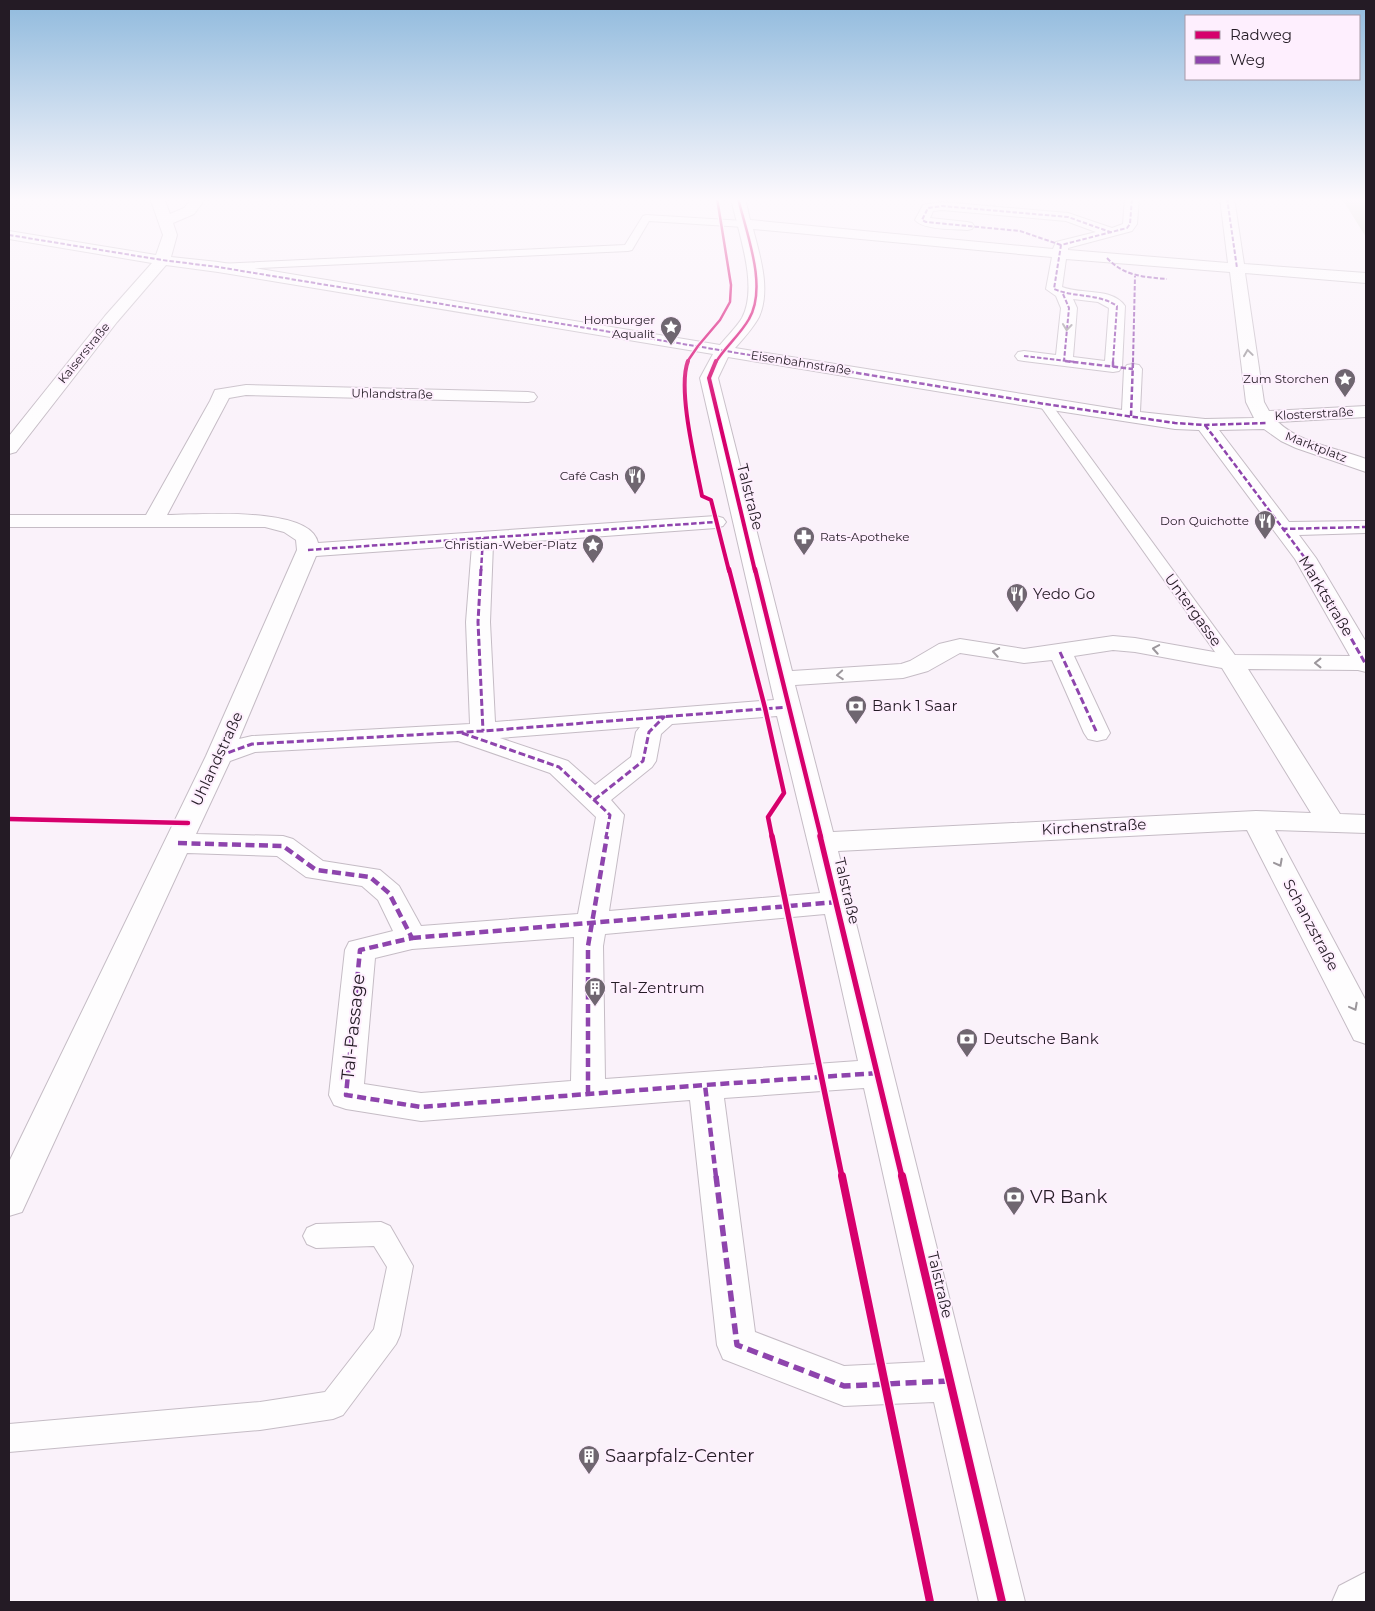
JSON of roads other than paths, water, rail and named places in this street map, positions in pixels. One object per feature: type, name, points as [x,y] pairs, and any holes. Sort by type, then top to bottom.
[{"type":"street","name":"Kaiserstraße","points":[[9,448],[105,327],[151,273]]},
{"type":"street","name":"Eisenbahnstraße","points":[[261,273],[1045,404],[1205,425],[1265,420]]},
{"type":"street","name":"Talstraße","points":[[755,273],[758,288],[756,308],[750,319],[723,350],[712,367],[709,378],[823,842],[1002,1602]]},
{"type":"street","points":[[1024,356],[1113,367],[1117,306],[1100,298],[1063,294],[1054,289],[1056,273]]},
{"type":"street","points":[[1238,273],[1255,402],[1265,420]]},
{"type":"street","points":[[1331,273],[1366,278]]},
{"type":"street","points":[[1063,294],[1069,308],[1064,361]]},
{"type":"street","points":[[1131,416],[1133,369]]},
{"type":"street","name":"Uhlandstraße","points":[[152,521],[219,401],[221,394],[246,390],[528,397]]},
{"type":"street","name":"Klosterstraße","points":[[1265,420],[1366,411]]},
{"type":"street","name":"Marktplatz","points":[[1265,420],[1290,438],[1366,466]]},
{"type":"street","name":"Marktstraße","points":[[1205,425],[1304,558],[1366,664]]},
{"type":"street","points":[[9,521],[266,522],[291,528],[306,537],[308,550],[716,522]]},
{"type":"street","points":[[1282,529],[1366,527]]},
{"type":"street","points":[[471,732],[483,538]]},
{"type":"street","name":"Uhlandstraße","points":[[9,1200],[219,756],[272,638],[308,550]]},
{"type":"street","points":[[219,756],[252,744],[471,732],[665,716],[903,671],[919,666],[947,649],[960,646],[1024,656],[1113,643],[1135,645],[1231,662],[1366,664]]},
{"type":"street","points":[[1060,652],[1097,733]]},
{"type":"street","name":"Untergasse","points":[[1231,662],[1331,822]]},
{"type":"street","points":[[594,800],[643,761],[649,732],[665,716]]},
{"type":"street","points":[[471,732],[559,767],[610,814],[588,946],[588,1094]]},
{"type":"street","name":"Kirchenstraße","points":[[823,842],[1256,820],[1366,824]]},
{"type":"street","name":"Schanzstraße","points":[[1256,820],[1366,1031]]},
{"type":"street","points":[[178,843],[283,846],[316,870],[370,877],[389,893],[412,938]]},
{"type":"street","name":"Tal-Passage","points":[[705,1085],[421,1107],[346,1095],[360,950],[412,938],[837,902]]},
{"type":"street","points":[[878,1073],[705,1085],[737,1345],[844,1386],[950,1381]]},
{"type":"lane","name":"Untergasse","points":[[1045,404],[1231,662]]},
{"type":"lane","points":[[9,1438],[260,1416],[333,1405],[386,1335],[400,1266],[381,1234],[316,1236]]},
{"type":"place","name":"Homburger Aqualit","points":[[671,346]]},
{"type":"place","name":"Zum Storchen","points":[[1345,398]]},
{"type":"place","name":"Café Cash","points":[[635,495]]},
{"type":"place","name":"Don Quichotte","points":[[1265,540]]},
{"type":"place","name":"Rats-Apotheke","points":[[804,556]]},
{"type":"place","name":"Christian-Weber-Platz","points":[[593,564]]},
{"type":"place","name":"Yedo Go","points":[[1017,613]]},
{"type":"place","name":"Bank 1 Saar","points":[[856,725]]},
{"type":"place","name":"Tal-Zentrum","points":[[595,1007]]},
{"type":"place","name":"Deutsche Bank","points":[[967,1058]]},
{"type":"place","name":"VR Bank","points":[[1014,1216]]},
{"type":"place","name":"Saarpfalz-Center","points":[[589,1475]]}]
